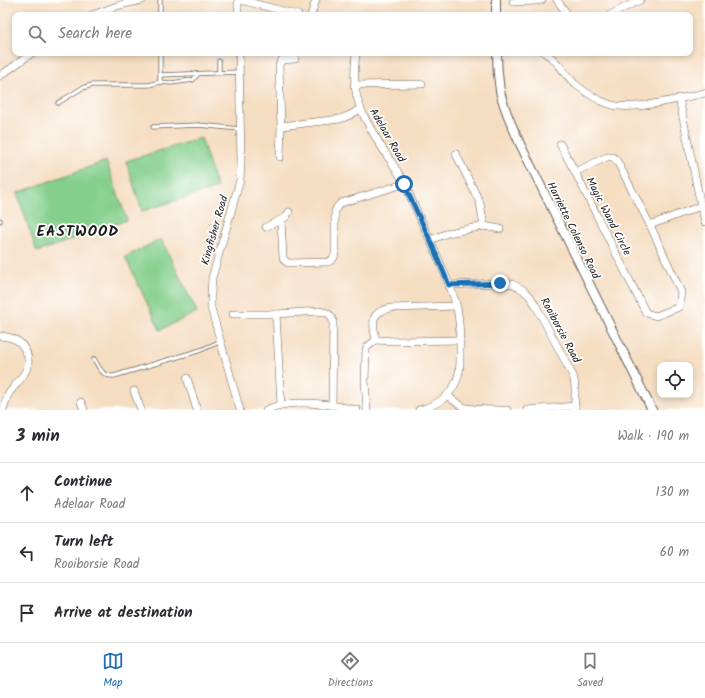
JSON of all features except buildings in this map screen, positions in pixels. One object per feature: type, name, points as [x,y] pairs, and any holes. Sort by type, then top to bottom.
[{"type":"street","points":[[100,12],[120,5],[142,0]]},
{"type":"street","points":[[238,12],[240,0],[286,12]]},
{"type":"street","points":[[312,12],[316,0]]},
{"type":"street","points":[[496,0],[496,12]]},
{"type":"street","points":[[513,2],[542,0]]},
{"type":"street","points":[[557,0],[566,12]]},
{"type":"street","points":[[616,12],[640,0]]},
{"type":"street","points":[[0,76],[28,56]]},
{"type":"street","name":"Kingfisher Road","points":[[239,56],[241,129],[240,180],[212,278],[211,308],[240,410]]},
{"type":"street","name":"Adelaar Road","points":[[356,56],[354,85],[360,109],[404,184],[430,240],[449,285],[456,306],[460,326],[459,375],[456,384],[448,395],[440,401],[430,407],[419,410]]},
{"type":"street","name":"Harriette Colenso Road","points":[[497,56],[500,90],[503,103],[518,140],[652,410]]},
{"type":"street","points":[[550,56],[574,83],[594,98],[610,104],[642,106],[705,93]]},
{"type":"street","points":[[280,157],[281,126],[279,65],[282,60],[295,59]]},
{"type":"street","points":[[354,85],[422,84]]},
{"type":"street","points":[[679,98],[705,222]]},
{"type":"street","points":[[281,126],[340,118],[350,115],[360,109]]},
{"type":"street","points":[[560,144],[574,172]]},
{"type":"street","points":[[456,154],[480,204],[484,226]]},
{"type":"street","name":"Magic Wand Circle","points":[[607,157],[612,157],[617,161],[650,225],[681,292],[679,307],[656,316],[646,313],[574,172],[607,157]]},
{"type":"street","points":[[281,220],[283,257],[286,262],[328,262],[334,258],[335,254],[335,211],[337,207],[341,204],[404,184]]},
{"type":"street","points":[[650,225],[701,206]]},
{"type":"street","points":[[266,227],[281,220],[287,216],[289,212]]},
{"type":"street","points":[[430,240],[448,233],[484,226],[500,228]]},
{"type":"street","name":"Rooiborsie Road","points":[[449,285],[512,284],[522,289],[529,295],[573,376],[576,387],[575,408]]},
{"type":"street","points":[[376,340],[373,320],[381,311],[391,308],[456,306]]},
{"type":"street","points":[[233,314],[319,312],[327,313],[332,316],[332,405]]},
{"type":"street","points":[[276,314],[281,405]]},
{"type":"street","points":[[0,336],[7,336],[16,339],[21,343],[27,354],[28,360],[24,376],[8,395],[3,410]]},
{"type":"street","points":[[367,410],[365,381],[366,348],[376,340],[460,340]]},
{"type":"street","points":[[187,378],[197,410]]},
{"type":"street","points":[[134,391],[141,410]]},
{"type":"street","points":[[448,395],[458,404],[466,408],[474,410],[507,410]]},
{"type":"street","points":[[82,402],[84,410]]},
{"type":"street","points":[[266,410],[281,405],[302,407],[332,405],[357,410]]},
{"type":"street","points":[[527,410],[575,408]]},
{"type":"lane","points":[[160,0],[160,12]]},
{"type":"lane","points":[[160,56],[160,82]]},
{"type":"lane","points":[[219,61],[220,73]]},
{"type":"lane","points":[[160,75],[240,72]]},
{"type":"lane","points":[[58,103],[85,87],[92,85],[149,85],[160,82],[193,80],[198,74]]},
{"type":"lane","points":[[153,127],[198,125],[241,129]]},
{"type":"lane","points":[[94,358],[106,376],[114,376],[195,351],[220,341]]},
{"type":"green space","points":[[201,138],[217,188],[142,211],[126,161]]},
{"type":"green space","points":[[106,161],[127,220],[37,252],[17,193]]},
{"type":"green space","points":[[161,239],[197,312],[160,330],[125,257]]},
{"type":"district","name":"EASTWOOD","points":[[78,231]]},
{"type":"route","points":[[404,184],[449,285],[500,283]]}]
